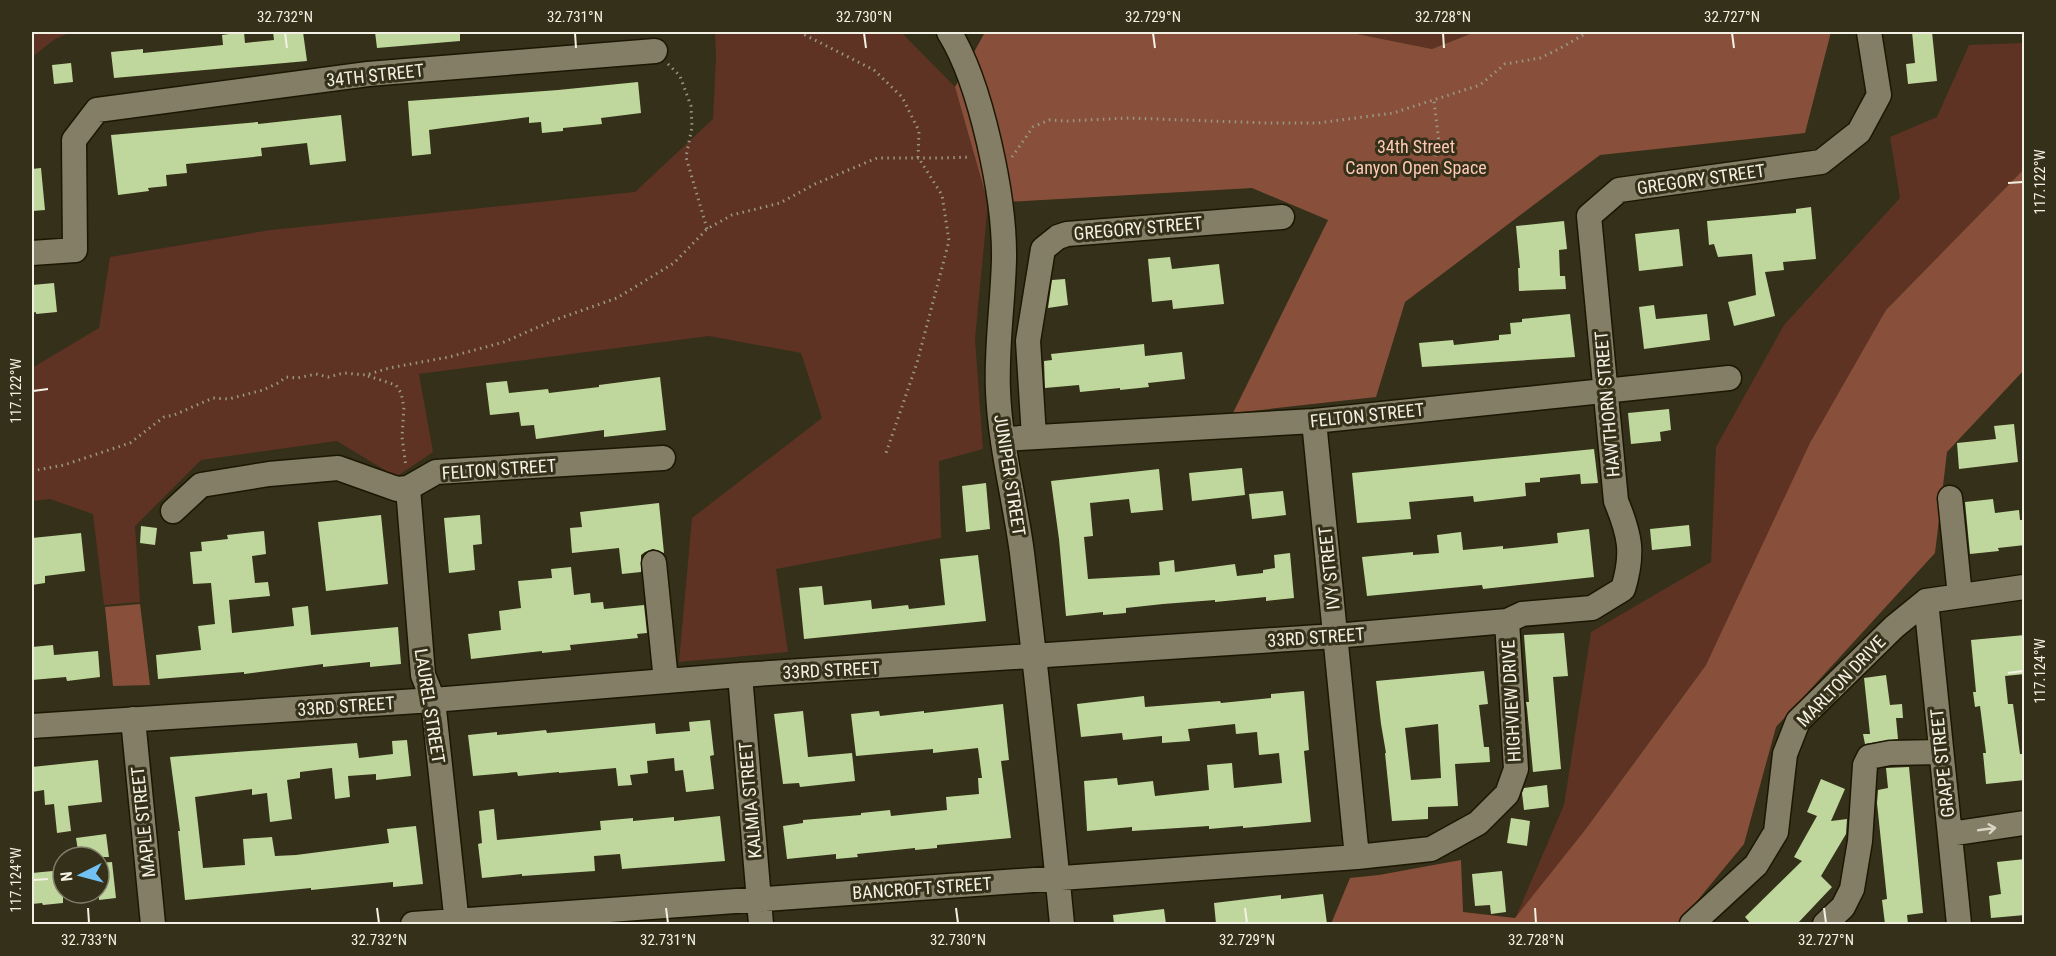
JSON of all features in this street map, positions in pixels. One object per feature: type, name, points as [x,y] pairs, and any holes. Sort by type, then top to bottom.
[{"type":"street","name":"JUNIPER STREET","points":[[949,32],[964,58],[973,86],[992,160],[1000,208],[1004,258],[998,346],[998,392],[1019,527],[1035,657],[1062,924]]},
{"type":"street","name":"GREGORY STREET","points":[[1590,216],[1619,190],[1821,162],[1859,132],[1879,94],[1869,32]]},
{"type":"street","name":"34TH STREET","points":[[32,253],[75,250],[74,140],[97,110],[368,74],[655,51]]},
{"type":"street","name":"HAWTHORN STREET","points":[[1590,216],[1616,501],[1628,530],[1630,568],[1623,589]]},
{"type":"street","name":"GREGORY STREET","points":[[1034,437],[1028,341],[1043,249],[1058,237],[1067,234],[1282,217]]},
{"type":"street","name":"FELTON STREET","points":[[1004,439],[1314,421],[1729,378]]},
{"type":"street","name":"IVY STREET","points":[[1314,421],[1357,857]]},
{"type":"street","name":"FELTON STREET","points":[[408,488],[436,472],[663,458]]},
{"type":"street","points":[[173,511],[201,485],[269,474],[338,468],[397,489],[408,488]]},
{"type":"street","name":"LAUREL STREET","points":[[408,488],[423,675],[433,700],[456,923]]},
{"type":"street","points":[[1950,498],[1960,596]]},
{"type":"street","points":[[654,563],[666,681]]},
{"type":"street","points":[[1926,601],[2025,587]]},
{"type":"street","name":"33RD STREET","points":[[32,726],[433,700],[740,675],[1335,636],[1507,621],[1522,614],[1592,608],[1623,589]]},
{"type":"street","name":"GRAPE STREET","points":[[1926,601],[1959,924]]},
{"type":"street","name":"MARLTON DRIVE","points":[[1692,924],[1756,866],[1776,832],[1785,754],[1798,721],[1894,627],[1926,601]]},
{"type":"street","name":"HIGHVIEW DRIVE","points":[[1431,849],[1478,823],[1507,794],[1513,778],[1516,769],[1507,621]]},
{"type":"street","name":"KALMIA STREET","points":[[740,675],[761,924]]},
{"type":"street","name":"MAPLE STREET","points":[[133,719],[153,924]]},
{"type":"street","points":[[1825,924],[1843,907],[1852,889],[1860,841],[1865,765],[1869,757],[1890,753],[1941,752]]},
{"type":"street","points":[[1950,834],[2025,824]]},
{"type":"street","name":"BANCROFT STREET","points":[[413,924],[456,923],[1357,857],[1431,849]]},
{"type":"path","points":[[799,32],[874,70],[902,97],[919,131],[918,158],[942,195],[949,241],[917,363],[885,456]]},
{"type":"path","points":[[366,375],[504,342],[552,321],[617,298],[674,263],[707,229],[732,215],[780,203],[815,184],[877,158],[1009,162],[1033,127],[1049,120],[1129,118],[1318,123],[1393,113],[1480,85],[1505,64],[1540,58],[1588,32]]},
{"type":"path","points":[[655,51],[680,76],[691,106],[692,127],[686,157],[707,229]]},
{"type":"path","points":[[1432,168],[1439,143],[1434,101]]},
{"type":"path","points":[[32,471],[64,465],[130,443],[164,417],[213,398],[229,399],[263,390],[286,377],[297,378],[316,374],[328,377],[344,373],[366,375],[396,385],[401,393],[404,407],[402,437],[408,488]]},
{"type":"shaded area","points":[[32,32],[72,32],[55,39],[32,57]]},
{"type":"shaded area","points":[[715,32],[901,32],[955,87],[988,203],[975,339],[983,449],[939,461],[941,538],[776,569],[788,652],[679,662],[692,518],[822,418],[801,353],[709,336],[419,374],[433,452],[396,477],[337,441],[201,460],[135,526],[140,602],[104,605],[93,514],[50,499],[32,501],[32,368],[99,328],[110,257],[271,230],[635,192],[713,119]]},
{"type":"shaded area","points":[[1347,32],[1475,32],[1432,49]]},
{"type":"shaded area","points":[[2024,43],[2024,169],[1886,310],[1706,665],[1585,830],[1515,919],[1564,805],[1591,632],[1711,562],[1716,447],[1784,325],[1900,198],[1890,137],[1937,117],[1969,45]]},
{"type":"green space","name":"34th Street Canyon Open Space","points":[[985,32],[1347,32],[1432,49],[1475,32],[1831,32],[1805,133],[1600,155],[1405,302],[1376,397],[1233,413],[1328,220],[1252,188],[988,203],[955,87]]},
{"type":"green space","points":[[2024,169],[2024,370],[1947,452],[1935,553],[1776,727],[1744,844],[1678,924],[1331,924],[1350,878],[1461,860],[1463,912],[1515,918],[1585,830],[1706,665],[1810,443],[1886,310]]},
{"type":"green space","points":[[140,604],[150,685],[113,686],[105,607]]},
{"type":"building","points":[[244,32],[245,43],[274,40],[273,32],[303,32],[307,61],[114,78],[111,52],[143,49],[143,53],[223,45],[222,35]]},
{"type":"building","points":[[375,32],[460,32],[460,41],[377,48]]},
{"type":"building","points":[[1912,32],[1932,32],[1937,81],[1908,84],[1906,64],[1915,63]]},
{"type":"building","points":[[71,63],[73,82],[54,84],[52,65]]},
{"type":"building","points":[[638,82],[641,113],[601,118],[602,124],[563,128],[563,131],[542,133],[541,122],[529,123],[529,117],[429,130],[431,154],[412,156],[408,101]]},
{"type":"building","points":[[341,115],[346,161],[310,165],[307,143],[261,148],[262,156],[186,164],[187,173],[166,175],[167,186],[118,195],[111,135]]},
{"type":"building","points":[[41,168],[45,210],[32,211],[32,169]]},
{"type":"building","points":[[1811,207],[1816,259],[1783,262],[1784,270],[1765,272],[1775,316],[1734,326],[1728,302],[1756,295],[1752,254],[1718,257],[1714,244],[1709,245],[1707,221],[1796,213],[1796,209]]},
{"type":"building","points":[[1564,221],[1567,249],[1559,250],[1560,276],[1565,276],[1566,289],[1519,291],[1518,268],[1520,268],[1516,226]]},
{"type":"building","points":[[1679,229],[1683,266],[1639,271],[1635,234]]},
{"type":"building","points":[[1170,257],[1172,269],[1219,264],[1224,304],[1173,309],[1172,300],[1152,302],[1148,259]]},
{"type":"building","points":[[1065,279],[1068,305],[1048,308],[1052,280]]},
{"type":"building","points":[[54,283],[57,312],[32,313],[32,285]]},
{"type":"building","points":[[1654,305],[1656,319],[1707,314],[1710,340],[1644,349],[1639,307]]},
{"type":"building","points":[[1570,314],[1575,357],[1422,367],[1419,343],[1453,340],[1454,345],[1499,340],[1499,335],[1511,334],[1510,323],[1522,322],[1522,319]]},
{"type":"building","points":[[1144,344],[1145,356],[1182,352],[1185,379],[1148,383],[1149,387],[1120,390],[1120,388],[1080,392],[1079,385],[1045,388],[1044,361],[1052,360],[1051,354]]},
{"type":"building","points":[[660,377],[666,430],[604,437],[604,430],[536,439],[534,425],[521,426],[519,412],[490,415],[486,383],[507,381],[509,393],[548,389],[549,393]]},
{"type":"building","points":[[1669,409],[1671,430],[1660,432],[1661,441],[1631,444],[1628,413]]},
{"type":"building","points":[[2014,424],[2018,462],[1959,469],[1957,443],[1996,439],[1994,426]]},
{"type":"building","points":[[1594,449],[1598,483],[1581,484],[1580,474],[1540,478],[1540,482],[1525,483],[1526,496],[1474,502],[1473,496],[1409,502],[1411,519],[1357,523],[1352,473]]},
{"type":"building","points":[[1242,468],[1245,495],[1192,501],[1189,473]]},
{"type":"building","points":[[1159,469],[1163,510],[1131,513],[1129,499],[1090,503],[1093,536],[1084,537],[1088,579],[1160,575],[1159,562],[1174,560],[1175,572],[1235,564],[1237,576],[1263,573],[1263,570],[1275,568],[1274,555],[1290,553],[1294,598],[1266,601],[1266,597],[1163,604],[1126,608],[1126,613],[1103,615],[1103,612],[1066,616],[1051,481]]},
{"type":"building","points":[[986,483],[990,529],[966,532],[962,486]]},
{"type":"building","points":[[1283,491],[1286,515],[1252,519],[1249,494]]},
{"type":"building","points":[[1993,499],[1995,513],[2019,510],[2020,520],[2025,520],[2025,545],[1970,554],[1965,502]]},
{"type":"building","points":[[659,503],[664,553],[653,549],[641,555],[641,572],[622,574],[619,548],[572,553],[570,528],[582,527],[580,512]]},
{"type":"building","points":[[381,515],[388,584],[326,591],[318,522]]},
{"type":"building","points":[[480,515],[482,544],[473,545],[475,570],[449,573],[444,518]]},
{"type":"building","points":[[1689,525],[1691,546],[1652,550],[1650,529]]},
{"type":"building","points":[[141,526],[157,528],[155,545],[140,543]]},
{"type":"building","points":[[1589,529],[1594,577],[1483,589],[1482,585],[1367,596],[1362,557],[1413,552],[1413,555],[1439,553],[1437,535],[1461,532],[1463,550],[1503,546],[1503,549],[1558,543],[1557,533]]},
{"type":"building","points":[[264,531],[266,554],[252,556],[255,583],[268,582],[270,596],[229,600],[232,633],[294,626],[292,608],[308,606],[311,635],[398,627],[401,664],[370,667],[370,662],[323,667],[323,664],[244,674],[244,672],[158,679],[156,655],[201,650],[198,626],[215,624],[211,583],[193,584],[190,552],[202,551],[201,542],[228,539],[227,535]]},
{"type":"building","points":[[81,533],[85,571],[45,576],[45,583],[32,585],[32,538]]},
{"type":"building","points":[[978,555],[986,621],[804,639],[799,588],[822,586],[824,605],[871,600],[872,609],[908,605],[909,609],[945,605],[940,559]]},
{"type":"building","points":[[571,567],[574,595],[590,593],[591,603],[603,602],[604,609],[644,605],[647,633],[637,634],[638,638],[570,645],[571,650],[471,659],[468,634],[501,630],[499,611],[521,608],[518,581],[552,578],[551,569]]},
{"type":"building","points":[[1564,633],[1568,676],[1553,677],[1561,769],[1533,772],[1526,702],[1529,702],[1524,635]]},
{"type":"building","points":[[2025,635],[2025,674],[2005,676],[2008,704],[2013,704],[2020,754],[2025,754],[2025,780],[1986,784],[1983,753],[1986,753],[1980,706],[1975,707],[1973,692],[1976,692],[1971,640]]},
{"type":"building","points":[[53,645],[54,655],[98,651],[100,677],[67,681],[66,677],[32,680],[32,647]]},
{"type":"building","points":[[1484,671],[1488,704],[1479,705],[1484,747],[1489,747],[1490,762],[1455,764],[1458,806],[1428,807],[1428,819],[1392,821],[1376,681]],"holes":[[[1438,724],[1441,778],[1411,780],[1405,728]]]},
{"type":"building","points":[[1886,675],[1890,705],[1902,704],[1903,718],[1896,718],[1898,739],[1865,744],[1863,734],[1870,734],[1864,678]]},
{"type":"building","points":[[1304,691],[1309,750],[1304,751],[1311,822],[1243,828],[1243,826],[1209,829],[1209,826],[1132,831],[1132,827],[1087,831],[1084,781],[1117,778],[1118,785],[1153,781],[1155,796],[1209,790],[1207,765],[1232,763],[1234,788],[1282,783],[1279,753],[1259,755],[1257,732],[1236,734],[1235,724],[1188,729],[1190,741],[1162,743],[1162,736],[1123,740],[1122,733],[1081,737],[1077,704],[1144,696],[1145,707],[1220,701],[1221,703],[1271,698],[1271,694]]},
{"type":"building","points":[[1003,704],[1009,760],[1001,761],[1011,838],[937,845],[937,848],[857,854],[858,857],[836,859],[836,854],[787,859],[783,826],[803,823],[803,820],[890,810],[891,816],[947,810],[946,797],[979,794],[978,778],[982,778],[978,748],[933,753],[933,749],[856,756],[851,714],[879,711],[880,716]]},
{"type":"building","points":[[803,711],[808,757],[852,753],[855,781],[800,787],[799,783],[783,784],[774,714]]},
{"type":"building","points":[[710,720],[714,755],[710,756],[714,789],[686,792],[683,770],[675,771],[674,758],[647,761],[648,773],[630,775],[632,785],[618,786],[616,768],[518,776],[517,772],[473,776],[468,735],[497,732],[497,735],[546,730],[547,733],[655,723],[656,734],[690,731],[689,722]]},
{"type":"building","points":[[407,740],[411,776],[376,780],[376,774],[348,776],[350,797],[335,799],[332,768],[300,772],[300,778],[287,780],[292,819],[270,822],[267,793],[252,795],[252,789],[195,797],[203,868],[245,865],[243,839],[272,837],[275,856],[296,855],[389,843],[387,829],[416,826],[423,884],[393,887],[393,882],[185,900],[178,831],[180,831],[170,757],[357,743],[359,758],[393,754],[392,741]]},
{"type":"building","points":[[98,760],[102,802],[68,806],[71,831],[57,833],[54,804],[45,805],[44,790],[32,792],[32,767]]},
{"type":"building","points":[[1909,767],[1923,913],[1907,915],[1908,924],[1885,924],[1882,900],[1887,899],[1877,803],[1878,790],[1888,788],[1886,768]]},
{"type":"building","points":[[1821,779],[1845,789],[1831,821],[1847,819],[1846,834],[1821,876],[1832,887],[1797,924],[1751,924],[1745,917],[1802,861],[1794,857],[1817,816],[1807,812]]},
{"type":"building","points":[[1547,785],[1549,807],[1524,810],[1522,793],[1524,788]]},
{"type":"building","points":[[494,809],[497,840],[601,830],[600,821],[674,817],[674,821],[720,816],[725,861],[622,869],[620,854],[594,856],[595,871],[482,878],[478,844],[482,843],[479,811]]},
{"type":"building","points":[[1511,818],[1530,821],[1527,846],[1507,843]]},
{"type":"building","points":[[106,834],[107,845],[77,845],[76,838]]},
{"type":"building","points":[[2025,859],[2025,915],[1991,918],[1989,896],[2001,894],[1997,862]]},
{"type":"building","points":[[111,862],[116,898],[111,899]]},
{"type":"building","points":[[51,871],[51,904],[32,904],[32,873]]},
{"type":"building","points":[[1502,871],[1506,912],[1491,914],[1490,905],[1475,906],[1472,874]]},
{"type":"building","points":[[1323,894],[1327,924],[1216,924],[1214,903],[1281,895],[1281,899]]},
{"type":"building","points":[[1164,909],[1166,924],[1114,924],[1113,915]]}]
